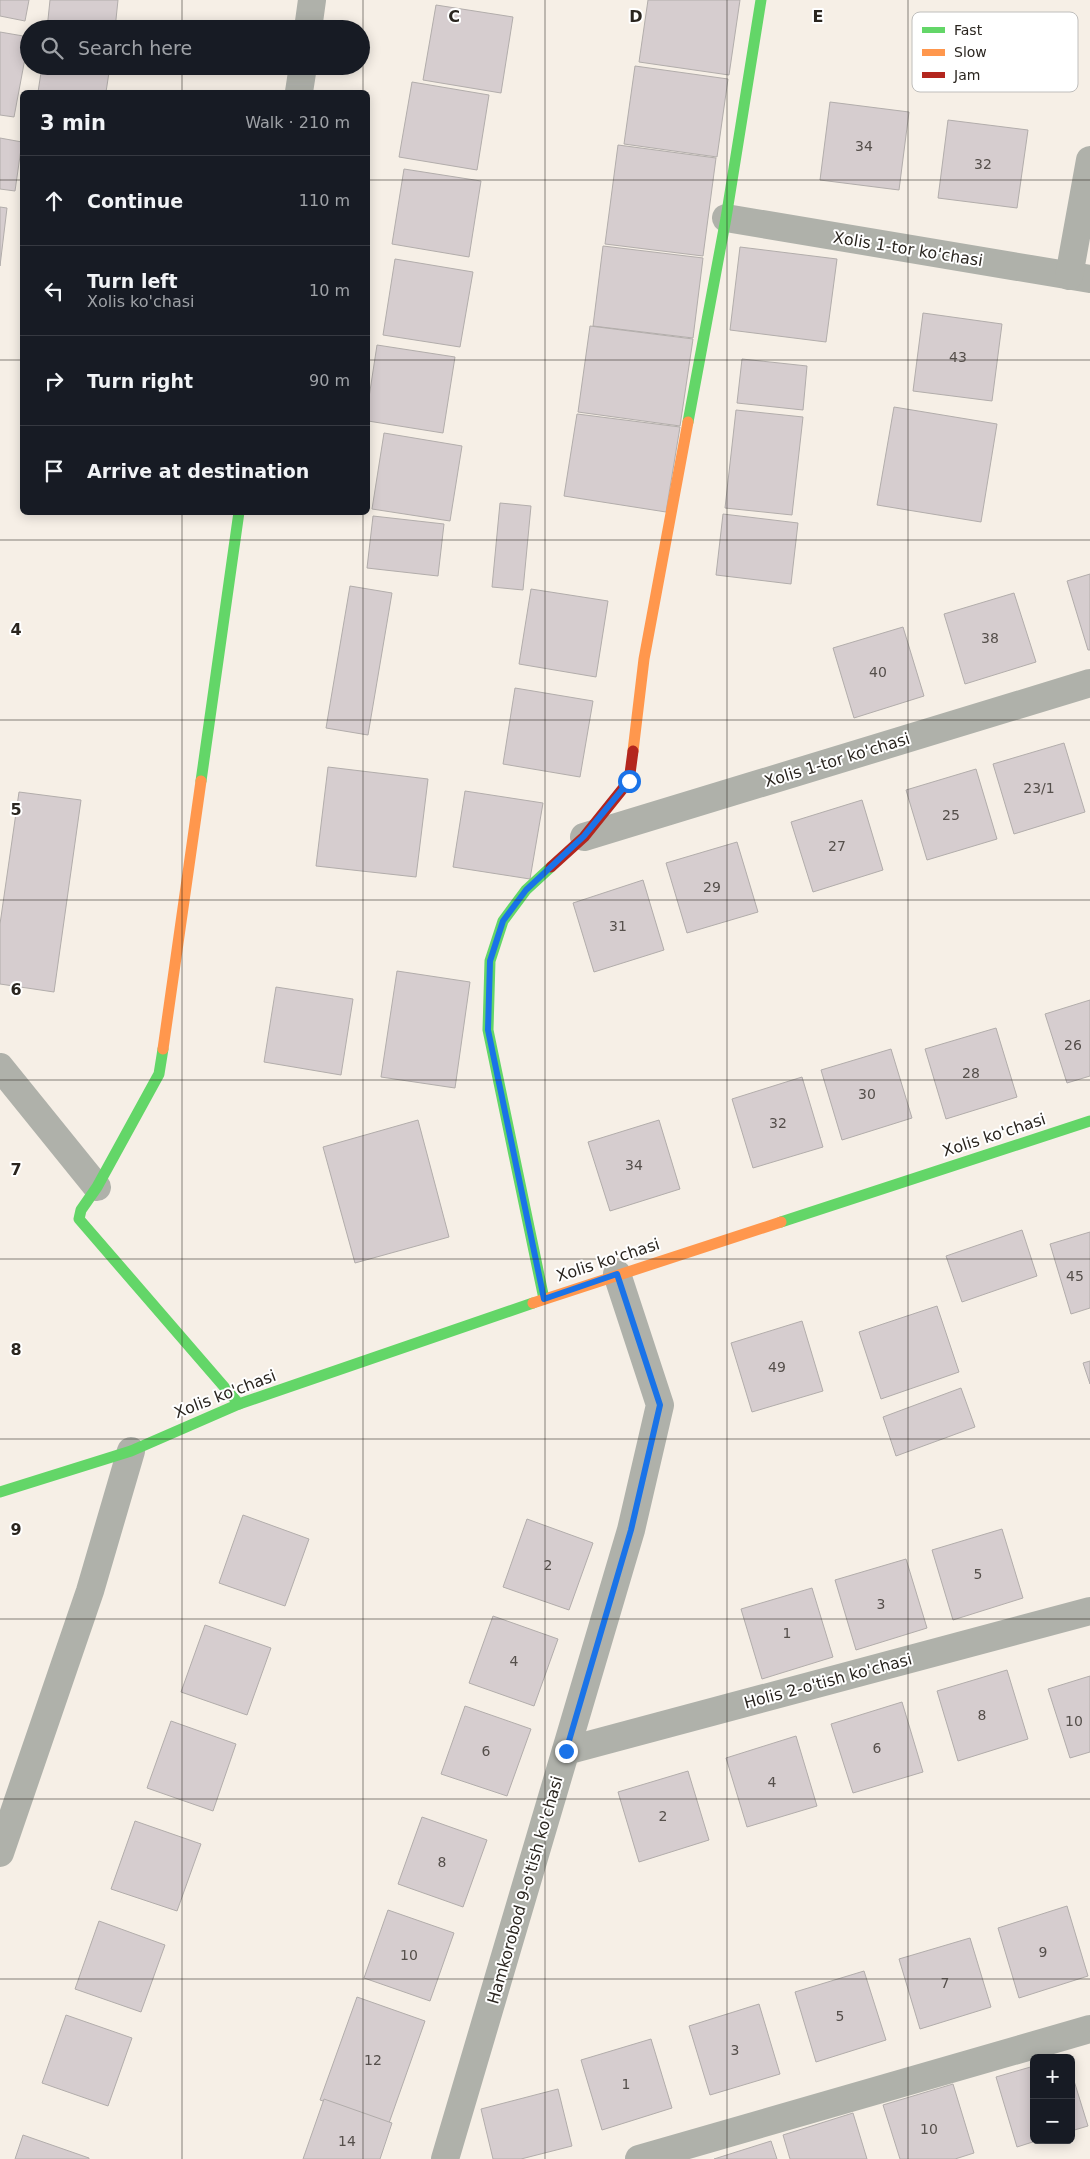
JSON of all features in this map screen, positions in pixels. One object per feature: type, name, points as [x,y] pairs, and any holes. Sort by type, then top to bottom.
[{"type":"street","points":[[309,20],[312,0]]},
{"type":"street","points":[[544,1299],[488,1030],[490,961],[503,921],[526,890],[584,836],[629,781],[644,659],[726,218],[761,0]]},
{"type":"street","points":[[299,90],[302,75]]},
{"type":"street","points":[[1079,277],[1090,160]]},
{"type":"street","name":"Xolis 1-tor ko'chasi","points":[[726,218],[1079,277]]},
{"type":"street","points":[[239,515],[160,1074],[97,1187],[81,1210],[79,1219],[239,1404]]},
{"type":"street","name":"Xolis 1-tor ko'chasi","points":[[584,836],[1090,683]]},
{"type":"street","points":[[0,1067],[97,1187]]},
{"type":"street","name":"Xolis ko'chasi","points":[[0,1492],[130,1451],[239,1404],[617,1274],[1090,1120]]},
{"type":"street","name":"Hamkorobod 9-o'tish ko'chasi","points":[[445,2159],[631,1530],[660,1405],[617,1274]]},
{"type":"street","points":[[0,1854],[90,1591],[130,1451]]},
{"type":"street","name":"Holis 2-o'tish ko'chasi","points":[[566,1751],[1090,1610]]},
{"type":"street","points":[[638,2159],[1090,2029]]},
{"type":"building","points":[[0,0],[29,0],[25,20],[0,16]]},
{"type":"building","points":[[50,0],[118,0],[116,20],[48,20]]},
{"type":"building","points":[[648,0],[740,0],[729,75],[639,62]]},
{"type":"building","points":[[436,5],[513,17],[501,93],[423,80]]},
{"type":"building","points":[[0,32],[20,35],[20,75],[22,75],[14,117],[0,115]]},
{"type":"building","points":[[635,66],[728,79],[717,157],[624,144]]},
{"type":"building","points":[[41,75],[109,75],[106,90],[38,90]]},
{"type":"building","points":[[412,82],[489,95],[477,170],[399,157]]},
{"type":"building","points":[[830,102],[909,112],[899,190],[820,180]]},
{"type":"building","points":[[948,120],[1028,130],[1017,208],[938,198]]},
{"type":"building","points":[[0,138],[20,142],[15,191],[0,189]]},
{"type":"building","points":[[618,145],[716,158],[703,256],[605,244]]},
{"type":"building","points":[[404,169],[481,181],[469,257],[392,244]]},
{"type":"building","points":[[0,207],[7,208],[0,266]]},
{"type":"building","points":[[603,246],[703,258],[693,338],[593,326]]},
{"type":"building","points":[[740,247],[837,259],[826,342],[730,330]]},
{"type":"building","points":[[395,259],[473,272],[460,347],[383,335]]},
{"type":"building","points":[[923,313],[1002,324],[992,401],[913,391]]},
{"type":"building","points":[[590,326],[693,339],[680,426],[578,412]]},
{"type":"building","points":[[377,345],[455,357],[443,433],[370,421],[370,391]]},
{"type":"building","points":[[742,359],[807,366],[803,410],[737,403]]},
{"type":"building","points":[[894,407],[997,424],[981,522],[877,505]]},
{"type":"building","points":[[736,410],[803,417],[792,515],[725,508]]},
{"type":"building","points":[[577,414],[680,427],[666,512],[564,496]]},
{"type":"building","points":[[384,433],[462,446],[450,521],[372,509]]},
{"type":"building","points":[[500,503],[531,506],[523,590],[492,587]]},
{"type":"building","points":[[723,514],[798,523],[791,584],[716,575]]},
{"type":"building","points":[[373,516],[444,524],[438,576],[367,568]]},
{"type":"building","points":[[1090,574],[1090,650],[1088,650],[1067,581]]},
{"type":"building","points":[[350,586],[392,593],[368,735],[326,728]]},
{"type":"building","points":[[531,589],[608,601],[596,677],[519,664]]},
{"type":"building","points":[[1014,593],[1036,662],[965,684],[944,614]]},
{"type":"building","points":[[903,627],[924,696],[854,718],[833,648]]},
{"type":"building","points":[[515,688],[593,701],[580,777],[503,764]]},
{"type":"building","points":[[1064,743],[1085,812],[1014,834],[993,764]]},
{"type":"building","points":[[328,767],[428,779],[416,877],[316,866]]},
{"type":"building","points":[[976,769],[997,839],[927,860],[906,790]]},
{"type":"building","points":[[465,791],[543,803],[530,879],[453,867]]},
{"type":"building","points":[[19,792],[81,800],[54,992],[0,984],[0,924]]},
{"type":"building","points":[[862,800],[883,870],[813,892],[791,822]]},
{"type":"building","points":[[737,842],[758,912],[687,933],[666,863]]},
{"type":"building","points":[[643,880],[664,950],[594,972],[573,903]]},
{"type":"building","points":[[397,971],[470,982],[455,1088],[381,1077]]},
{"type":"building","points":[[276,987],[353,999],[341,1075],[264,1062]]},
{"type":"building","points":[[1090,1000],[1090,1076],[1067,1083],[1045,1014]]},
{"type":"building","points":[[996,1028],[1017,1097],[946,1119],[925,1049]]},
{"type":"building","points":[[891,1049],[912,1118],[842,1140],[821,1070]]},
{"type":"building","points":[[802,1077],[823,1147],[753,1168],[732,1099]]},
{"type":"building","points":[[418,1120],[449,1237],[355,1263],[323,1147]]},
{"type":"building","points":[[659,1120],[680,1189],[610,1211],[588,1142]]},
{"type":"building","points":[[1022,1230],[1037,1276],[962,1302],[946,1256]]},
{"type":"building","points":[[1090,1232],[1090,1308],[1071,1314],[1050,1244]]},
{"type":"building","points":[[937,1306],[959,1372],[881,1399],[859,1332]]},
{"type":"building","points":[[802,1321],[823,1391],[752,1412],[731,1343]]},
{"type":"building","points":[[1090,1361],[1090,1384],[1083,1363]]},
{"type":"building","points":[[961,1388],[975,1427],[896,1456],[883,1417]]},
{"type":"building","points":[[243,1515],[309,1539],[285,1606],[219,1583]]},
{"type":"building","points":[[527,1519],[593,1543],[569,1610],[503,1587]]},
{"type":"building","points":[[1002,1529],[1023,1598],[953,1620],[932,1550]]},
{"type":"building","points":[[906,1559],[927,1628],[856,1650],[835,1580]]},
{"type":"building","points":[[812,1588],[833,1657],[762,1679],[741,1609]]},
{"type":"building","points":[[493,1616],[558,1639],[534,1706],[469,1683]]},
{"type":"building","points":[[205,1625],[271,1648],[247,1715],[181,1692]]},
{"type":"building","points":[[1007,1670],[1028,1739],[958,1761],[937,1691]]},
{"type":"building","points":[[1090,1676],[1090,1752],[1070,1758],[1048,1689]]},
{"type":"building","points":[[902,1702],[923,1772],[853,1793],[831,1724]]},
{"type":"building","points":[[465,1706],[531,1729],[507,1796],[441,1774]]},
{"type":"building","points":[[171,1721],[236,1744],[213,1811],[147,1788]]},
{"type":"building","points":[[796,1736],[817,1806],[747,1827],[726,1758]]},
{"type":"building","points":[[688,1771],[709,1840],[639,1862],[618,1792]]},
{"type":"building","points":[[422,1817],[487,1840],[463,1907],[398,1884]]},
{"type":"building","points":[[135,1821],[201,1844],[177,1911],[111,1889]]},
{"type":"building","points":[[1067,1906],[1088,1976],[1019,1998],[998,1928]]},
{"type":"building","points":[[388,1910],[454,1933],[430,2001],[364,1978]]},
{"type":"building","points":[[99,1921],[165,1945],[141,2012],[75,1989]]},
{"type":"building","points":[[970,1938],[991,2007],[920,2029],[899,1959]]},
{"type":"building","points":[[864,1971],[886,2040],[816,2062],[795,1992]]},
{"type":"building","points":[[357,1997],[425,2021],[389,2123],[320,2100]]},
{"type":"building","points":[[759,2004],[780,2074],[710,2095],[689,2026]]},
{"type":"building","points":[[66,2015],[132,2038],[108,2106],[42,2083]]},
{"type":"building","points":[[651,2039],[672,2108],[602,2130],[581,2060]]},
{"type":"building","points":[[1030,2067],[1030,2143],[1017,2147],[996,2077]]},
{"type":"building","points":[[953,2084],[974,2153],[955,2159],[900,2159],[883,2105]]},
{"type":"building","points":[[1075,2084],[1088,2126],[1075,2130]]},
{"type":"building","points":[[558,2089],[572,2146],[521,2159],[493,2159],[481,2109]]},
{"type":"building","points":[[324,2099],[392,2123],[380,2159],[303,2159]]},
{"type":"building","points":[[853,2113],[867,2159],[790,2159],[783,2135]]},
{"type":"building","points":[[23,2135],[89,2158],[89,2159],[15,2159]]},
{"type":"building","points":[[771,2141],[777,2159],[714,2159]]},
{"type":"traffic: fast","points":[[688,422],[726,218],[761,0]]},
{"type":"traffic: fast","points":[[201,781],[239,515]]},
{"type":"traffic: fast","points":[[544,1299],[488,1030],[490,961],[503,921],[526,890],[551,867]]},
{"type":"traffic: fast","points":[[163,1049],[159,1074],[97,1187],[81,1210],[79,1219],[239,1404]]},
{"type":"traffic: fast","points":[[781,1222],[1090,1121]]},
{"type":"traffic: fast","points":[[0,1492],[131,1451],[239,1404],[533,1303]]},
{"type":"traffic: slow","points":[[633,751],[644,659],[688,422]]},
{"type":"traffic: slow","points":[[163,1049],[201,781]]},
{"type":"traffic: slow","points":[[533,1303],[781,1222]]},
{"type":"traffic: jam","points":[[551,867],[584,837],[629,781],[633,751]]},
{"type":"route","points":[[566,1751],[631,1530],[660,1405],[617,1274],[544,1299],[488,1030],[490,961],[503,921],[526,890],[584,836],[629,781]]}]
